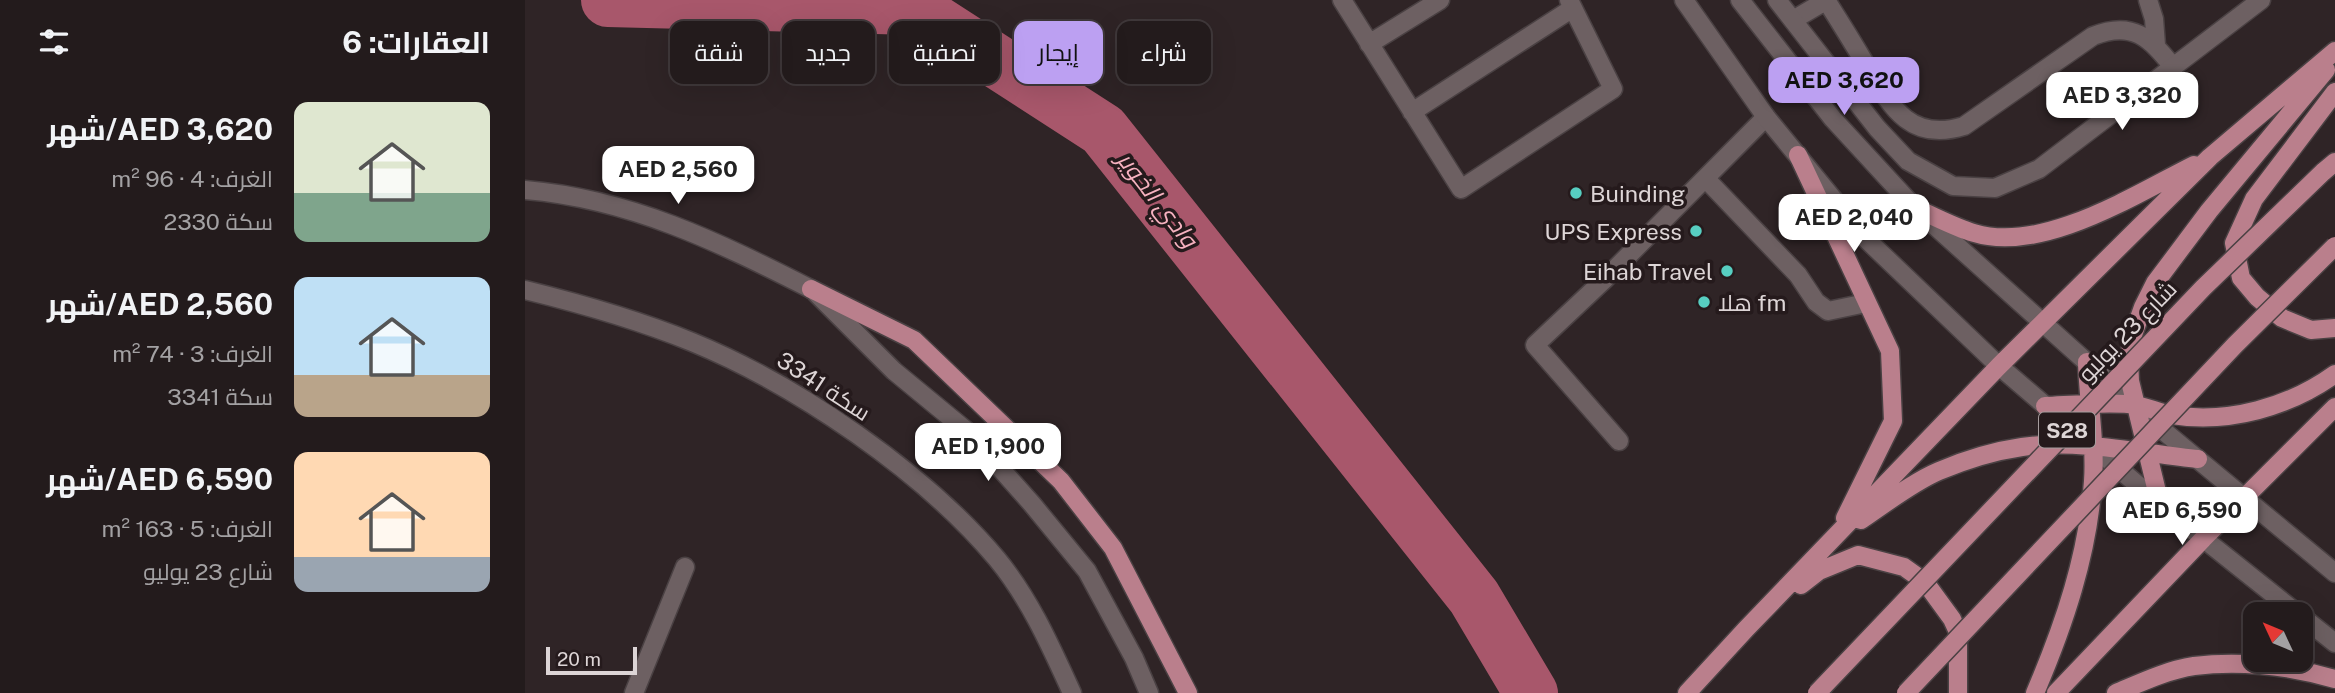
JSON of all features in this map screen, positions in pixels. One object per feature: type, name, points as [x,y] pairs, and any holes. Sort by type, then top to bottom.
[{"type":"main road","points":[[1687,693],[1999,366],[2210,157],[2335,51]]},
{"type":"main road","points":[[2160,504],[2134,405],[2129,369],[2133,335],[2155,283],[2209,211],[2335,59]]},
{"type":"main road","points":[[2335,92],[2254,199],[2234,243],[2241,278],[2257,297],[2282,318],[2311,330],[2335,328]]},
{"type":"main road","points":[[1798,155],[1890,351],[1893,421],[1835,537]]},
{"type":"main road","points":[[1915,208],[1976,234],[2019,238],[2083,221],[2210,157]]},
{"type":"main road","name":"شارع 23 يوليو","points":[[1817,693],[2203,288],[2329,167]]},
{"type":"main road","name":"S28","points":[[1906,693],[2235,345],[2335,246]]},
{"type":"main road","points":[[811,289],[914,340],[1061,481],[1113,548],[1188,693]]},
{"type":"main road","points":[[2035,693],[2073,597],[2090,515],[2094,478],[2087,362]]},
{"type":"main road","points":[[2045,406],[2134,405],[2171,415],[2236,415],[2283,402],[2335,374]]},
{"type":"main road","points":[[2056,693],[2203,538],[2335,407]]},
{"type":"main road","points":[[1835,537],[1936,472],[1979,457],[2020,447],[2092,447],[2198,459]]},
{"type":"main road","points":[[1746,629],[1819,571],[1858,555],[1904,567],[1925,582],[1952,618],[1958,632],[1958,693]]},
{"type":"main road","points":[[2116,693],[2153,677],[2192,667],[2256,664],[2286,667],[2335,679]]},
{"type":"street","points":[[1342,0],[1369,44],[1412,112],[1461,189],[1613,89],[1571,4],[1412,112]]},
{"type":"street","points":[[1369,44],[1440,0]]},
{"type":"street","points":[[1685,0],[1766,117],[1865,238],[1999,366],[2092,447],[2284,602]]},
{"type":"street","points":[[1740,0],[1833,119],[1915,208],[2134,405],[2335,573]]},
{"type":"street","points":[[1777,0],[1877,128],[1908,161],[1953,186],[1995,188],[2039,169],[2261,0]]},
{"type":"street","points":[[1793,20],[1827,0],[1895,111],[1915,125],[1927,129],[1952,130],[1964,126],[2093,36],[2105,31],[2132,31],[2155,45],[2174,68]]},
{"type":"street","points":[[2148,0],[2154,19],[2155,45]]},
{"type":"street","points":[[1619,441],[1535,345],[1766,117]]},
{"type":"street","points":[[1706,179],[1798,275],[1828,311],[1866,303]]},
{"type":"street","points":[[525,190],[565,193],[652,216],[730,248],[811,289],[894,371],[968,432],[1032,504],[1087,571],[1149,693]]},
{"type":"street","name":"سكة 3341","points":[[525,290],[607,311],[693,342],[769,378],[869,444],[921,483],[998,560],[1038,621],[1072,693]]},
{"type":"street","points":[[634,693],[685,567]]},
{"type":"street","points":[[2313,625],[2335,643]]},
{"type":"waterway","name":"وادي الخوير","points":[[608,0],[914,8],[1103,130],[1474,597],[1531,693]]},
{"type":"place","name":"Buinding","points":[[1576,193]]},
{"type":"place","name":"UPS Express","points":[[1696,231]]},
{"type":"place","name":"Eihab Travel","points":[[1727,271]]},
{"type":"place","name":"هلا fm","points":[[1704,302]]}]
